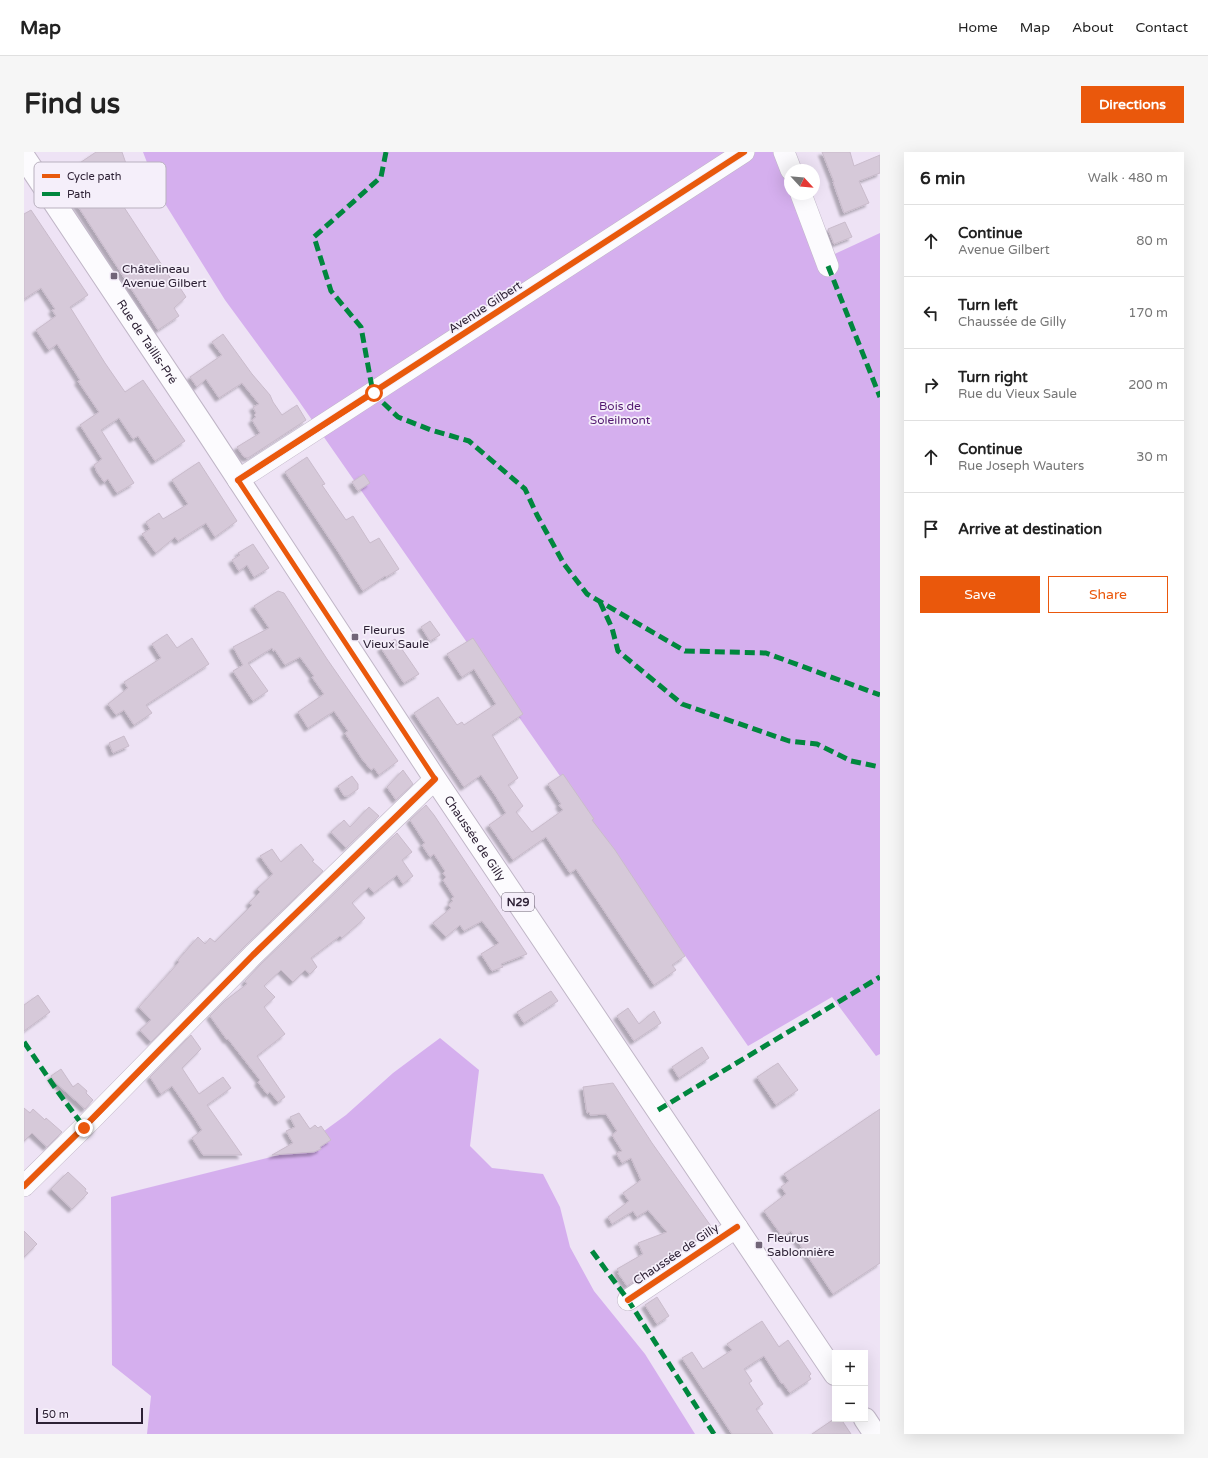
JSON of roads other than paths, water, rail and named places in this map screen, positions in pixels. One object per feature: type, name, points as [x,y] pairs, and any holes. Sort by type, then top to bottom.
[{"type":"main road","name":"Rue de Taillis-Pré","points":[[24,157],[34,172]]},
{"type":"main road","name":"Rue de Taillis-Pré","points":[[58,208],[204,427]]},
{"type":"main road","name":"Chaussée de Gilly","points":[[204,427],[435,779],[832,1370]]},
{"type":"main road","points":[[867,1422],[875,1434]]},
{"type":"street","name":"Avenue Gilbert","points":[[238,480],[744,152]]},
{"type":"street","points":[[784,152],[789,164]]},
{"type":"street","points":[[803,200],[828,266]]},
{"type":"street","points":[[24,1186],[84,1128],[253,955],[435,779]]},
{"type":"street","name":"Chaussée de Gilly","points":[[628,1300],[737,1227]]},
{"type":"place","name":"Châtelineau Avenue Gilbert","points":[[114,276]]},
{"type":"place","name":"Fleurus Vieux Saule","points":[[355,637]]},
{"type":"place","name":"Fleurus Sablonnière","points":[[759,1245]]},
{"type":"park label","name":"Bois de Soleilmont","points":[[620,413]]}]
